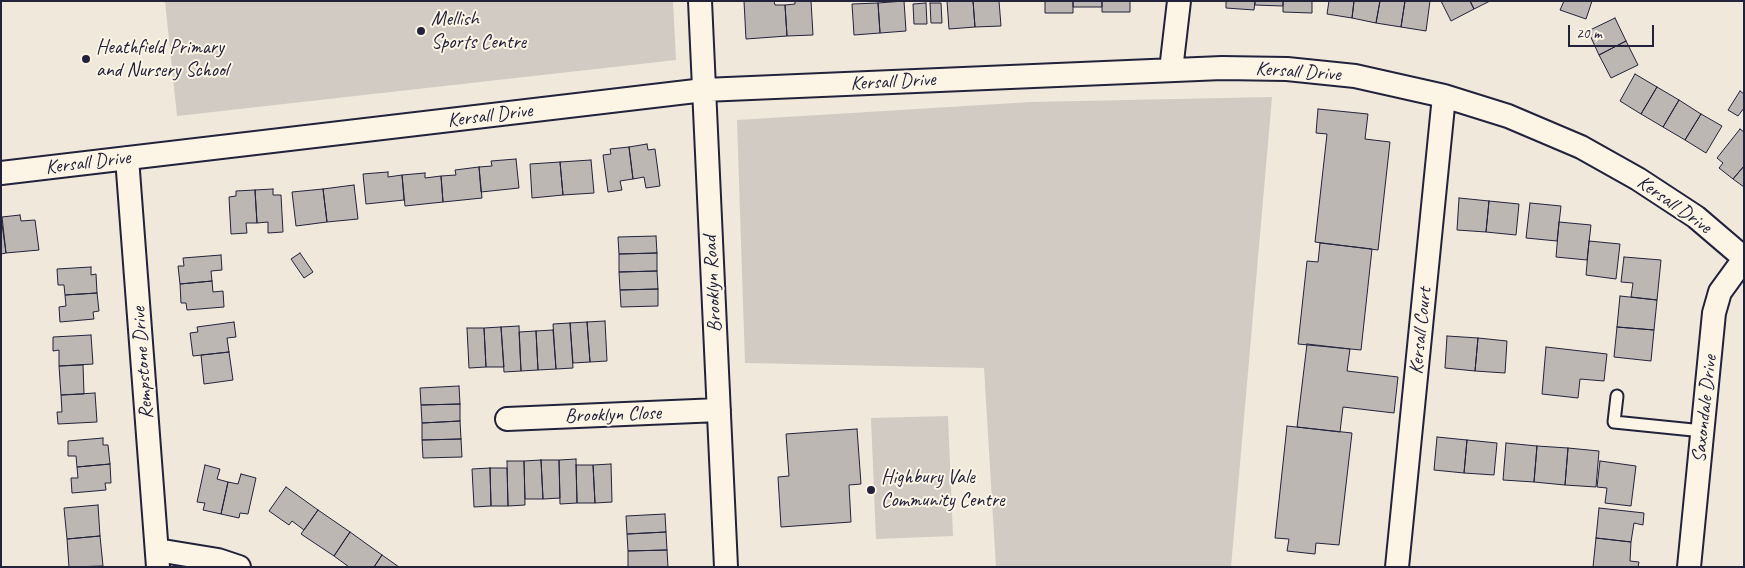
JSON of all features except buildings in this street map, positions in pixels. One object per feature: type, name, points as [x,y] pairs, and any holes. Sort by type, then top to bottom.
[{"type":"street","name":"Brooklyn Road","points":[[700,1],[726,567]]},
{"type":"street","points":[[1171,70],[1179,1]]},
{"type":"street","name":"Kersall Drive","points":[[1,173],[704,90],[1222,68],[1287,70],[1355,76],[1444,96],[1508,116],[1590,152],[1638,179],[1696,217],[1744,258]]},
{"type":"street","name":"Kersall Court","points":[[1397,567],[1444,96]]},
{"type":"street","name":"Rempstone Drive","points":[[127,158],[158,558]]},
{"type":"street","name":"Saxondale Drive","points":[[1689,567],[1714,313],[1720,292],[1744,258]]},
{"type":"street","name":"Brooklyn Close","points":[[507,419],[719,410]]},
{"type":"street","points":[[158,558],[218,560],[239,567]]},
{"type":"lane","points":[[1617,396],[1614,422],[1703,431]]},
{"type":"shaded area","name":"Mellish Sports Centre","points":[[165,1],[673,1],[676,60],[177,116]]},
{"type":"shaded area","points":[[1272,97],[1231,567],[996,567],[984,368],[745,363],[737,120],[1031,102]]},
{"type":"shaded area","points":[[948,416],[953,536],[876,539],[871,418]]},
{"type":"place","name":"Mellish Sports Centre","points":[[421,31]]},
{"type":"place","name":"Heathfield Primary and Nursery School","points":[[86,59]]},
{"type":"place","name":"Highbury Vale Community Centre","points":[[871,490]]}]
